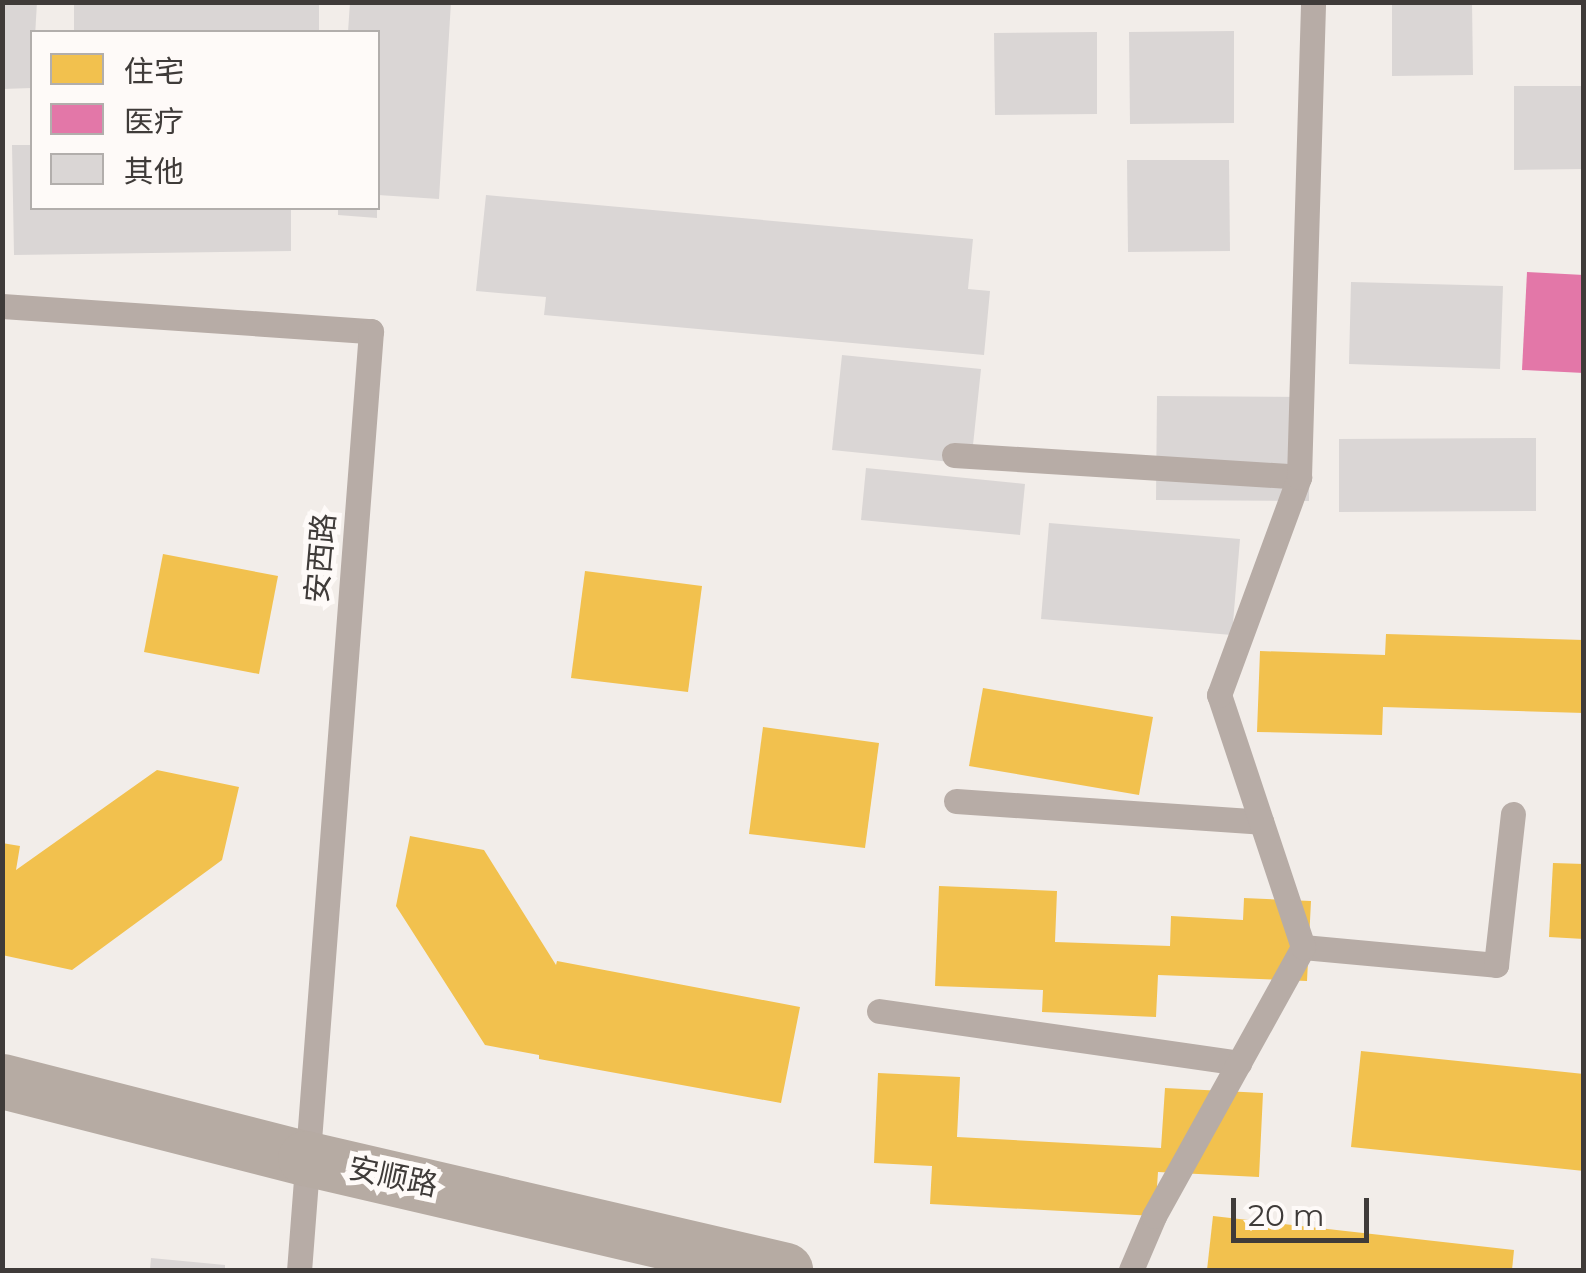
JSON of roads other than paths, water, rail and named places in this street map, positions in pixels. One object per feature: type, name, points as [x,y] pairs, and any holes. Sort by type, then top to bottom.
[{"type":"street","name":"安顺路","points":[[2,1081],[305,1158],[785,1270]]},
{"type":"lane","points":[[1132,1270],[1154,1216],[1303,947],[1219,694],[1299,477],[1312,2]]},
{"type":"lane","name":"安西路","points":[[2,306],[372,331],[305,1158]]},
{"type":"lane","points":[[954,455],[1299,477]]},
{"type":"lane","points":[[956,801],[1262,822]]},
{"type":"lane","points":[[1303,947],[1496,965],[1514,814]]},
{"type":"lane","points":[[879,1011],[1239,1063]]},
{"type":"lane","points":[[299,1270],[305,1158]]}]
